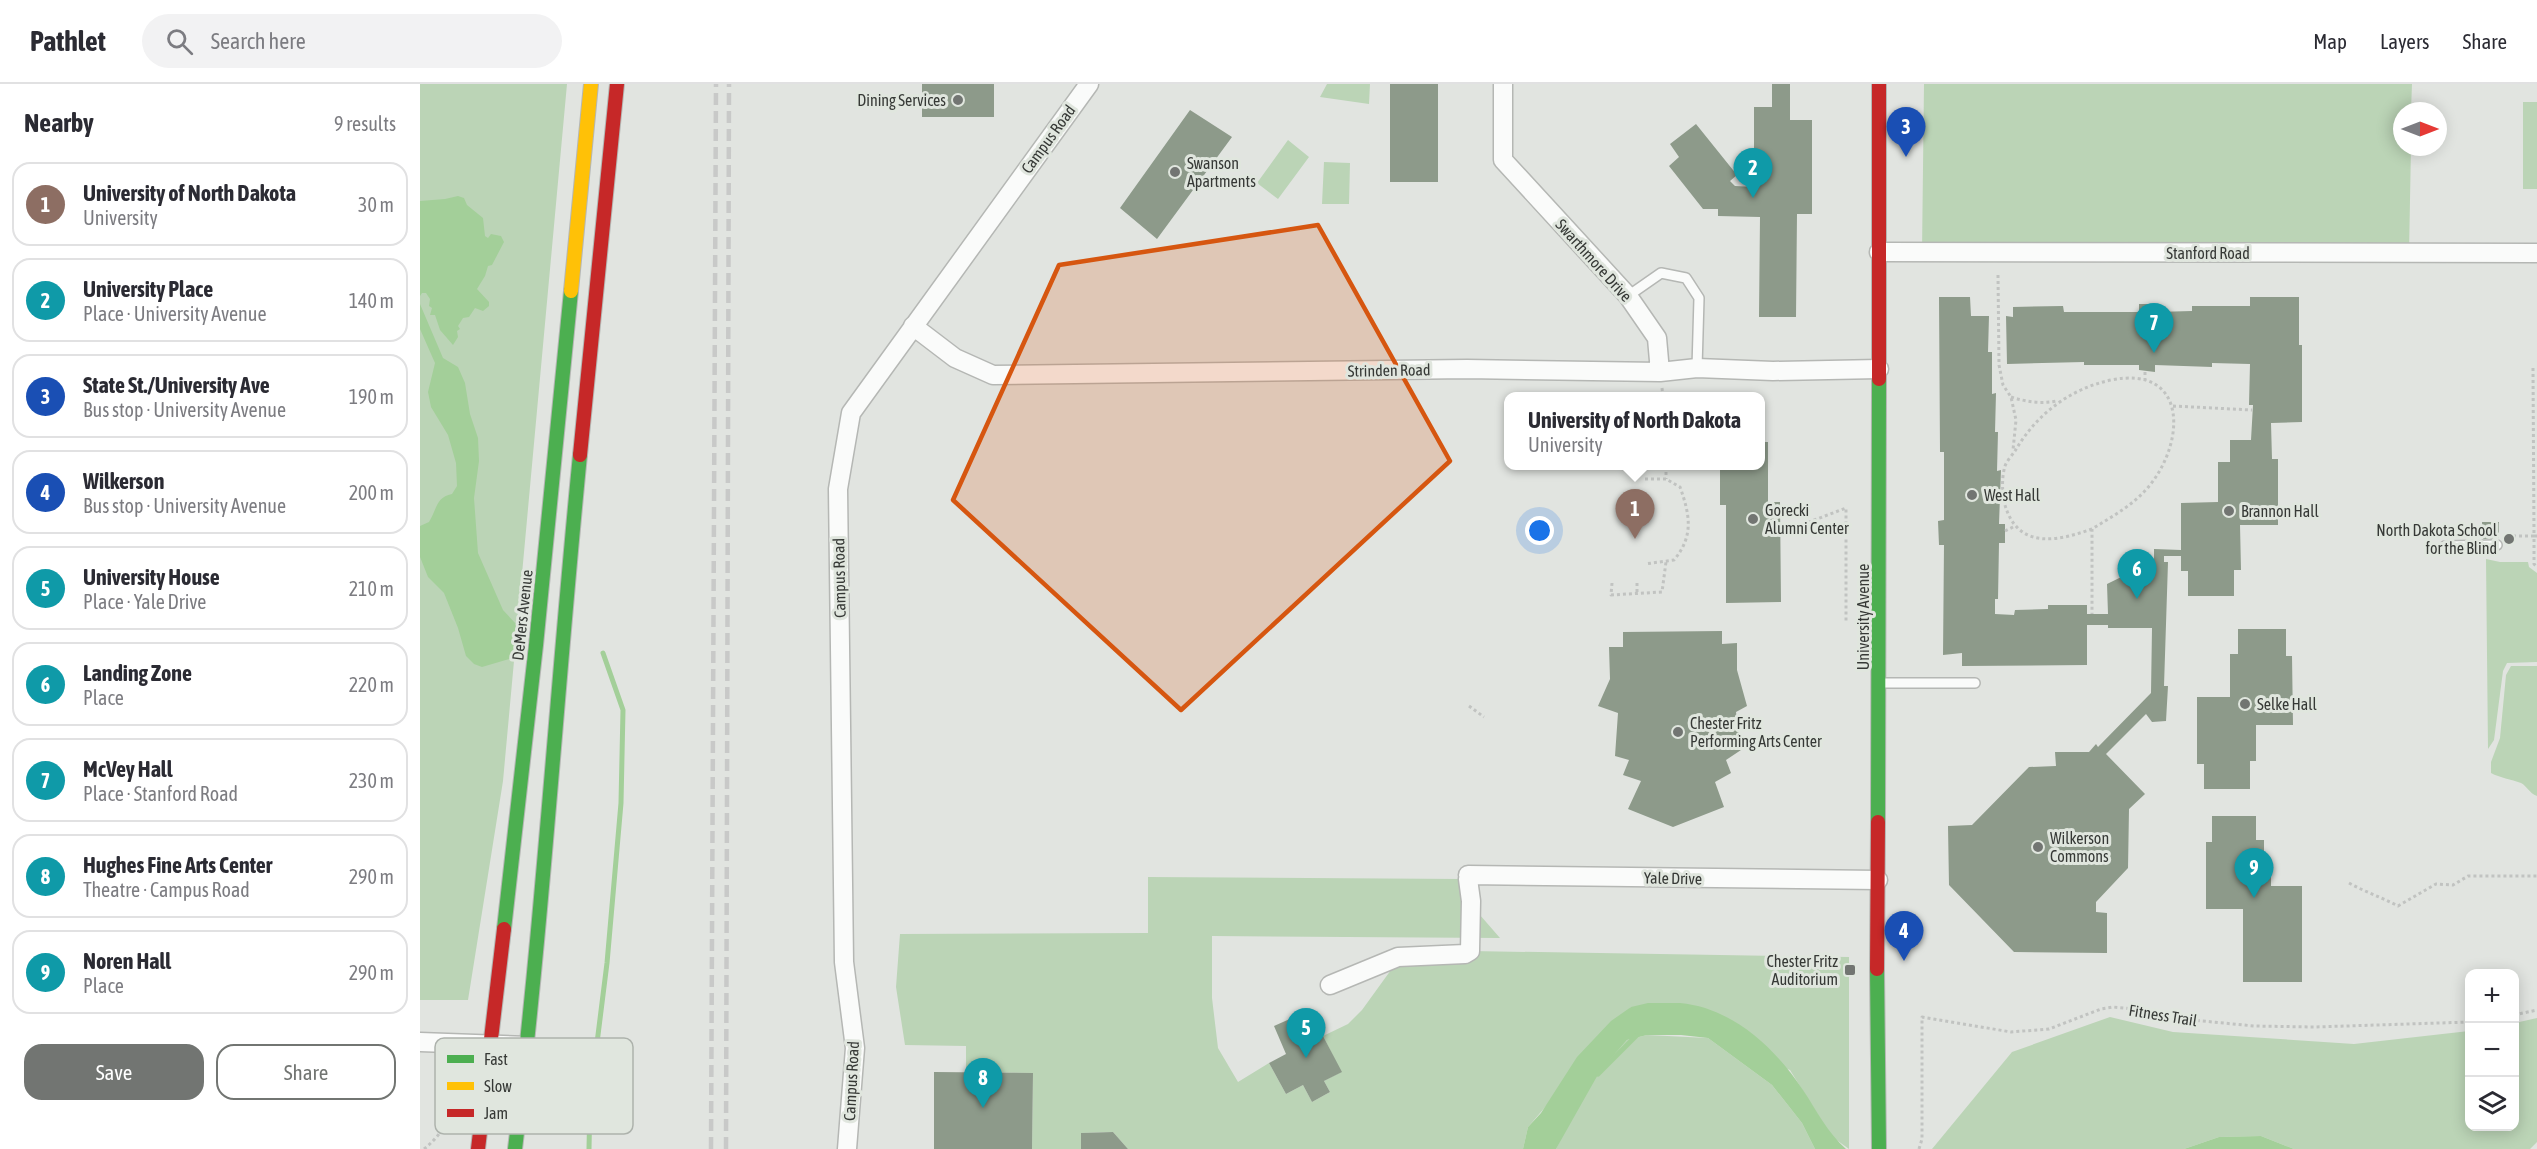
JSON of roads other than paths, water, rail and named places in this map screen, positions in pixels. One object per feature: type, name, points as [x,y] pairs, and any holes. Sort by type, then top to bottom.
[{"type":"main road","name":"DeMers Avenue","points":[[493,1038],[536,645],[591,84]]},
{"type":"main road","points":[[529,1038],[561,650],[617,84]]},
{"type":"main road","name":"University Avenue","points":[[1879,84],[1880,683],[1877,1022],[1879,1149]]},
{"type":"main road","name":"DeMers Avenue","points":[[478,1149],[480,1134]]},
{"type":"main road","points":[[515,1149],[517,1134]]},
{"type":"street","name":"Campus Road","points":[[847,1149],[855,1048],[844,962],[838,489],[851,413],[1089,84]]},
{"type":"street","name":"Swarthmore Drive","points":[[1503,84],[1503,160],[1628,296],[1657,338],[1660,372]]},
{"type":"street","name":"Stanford Road","points":[[1879,252],[2537,253]]},
{"type":"street","name":"Strinden Road","points":[[913,326],[955,358],[993,375],[1467,369],[1660,372],[1697,368],[1773,371],[1879,369]]},
{"type":"street","name":"Yale Drive","points":[[1330,985],[1398,957],[1465,954],[1470,951],[1468,877],[1878,880]]},
{"type":"street","points":[[420,1042],[435,1042]]},
{"type":"lane","points":[[1628,296],[1661,273],[1686,278],[1699,298],[1697,368]]},
{"type":"lane","points":[[2445,546],[2500,541]]},
{"type":"lane","points":[[1880,683],[1975,683]]},
{"type":"waterway","points":[[598,1038],[607,963],[621,803],[623,710],[603,653]]},
{"type":"waterway","points":[[1598,1074],[1636,1036]]},
{"type":"waterway","points":[[589,1134],[589,1149]]},
{"type":"railway","points":[[711,1149],[716,84]]},
{"type":"railway","points":[[726,1149],[729,84]]},
{"type":"place","name":"Dining Services","points":[[958,100]]},
{"type":"place","name":"State St./University Ave","points":[[1906,157]]},
{"type":"place","name":"Swanson Apartments","points":[[1175,172]]},
{"type":"place","name":"University Place","points":[[1753,198]]},
{"type":"place","name":"McVey Hall","points":[[2154,353]]},
{"type":"place","name":"West Hall","points":[[1972,495]]},
{"type":"place","name":"Brannon Hall","points":[[2229,511]]},
{"type":"place","name":"Gorecki Alumni Center","points":[[1753,519]]},
{"type":"place","name":"University of North Dakota","points":[[1635,539]]},
{"type":"place","name":"North Dakota School for the Blind","points":[[2509,539]]},
{"type":"place","name":"Landing Zone","points":[[2137,599]]},
{"type":"place","name":"Selke Hall","points":[[2245,704]]},
{"type":"place","name":"Chester Fritz Performing Arts Center","points":[[1678,732]]},
{"type":"place","name":"Wilkerson Commons","points":[[2038,847]]},
{"type":"place","name":"Noren Hall","points":[[2254,898]]},
{"type":"place","name":"Wilkerson","points":[[1904,961]]},
{"type":"place","name":"Chester Fritz Auditorium","points":[[1850,970]]},
{"type":"place","name":"University House","points":[[1306,1058]]},
{"type":"place","name":"Hughes Fine Arts Center","points":[[983,1108]]}]
